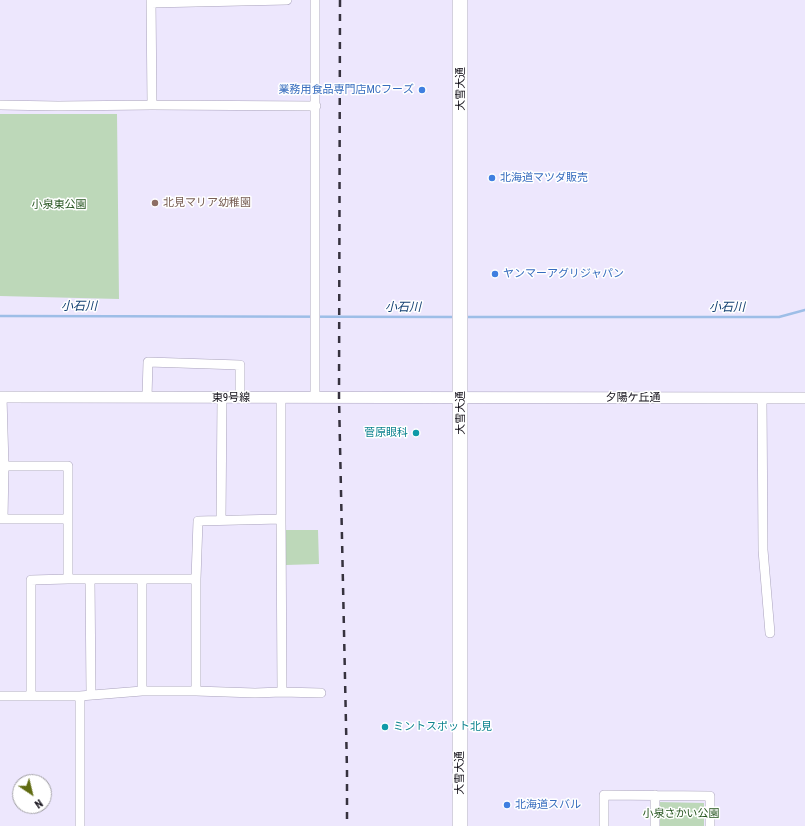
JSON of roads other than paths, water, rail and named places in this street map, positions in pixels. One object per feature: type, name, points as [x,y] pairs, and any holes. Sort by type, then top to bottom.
[{"type":"highway","name":"大雪大通","points":[[460,0],[460,826]]},
{"type":"street","points":[[152,105],[151,2],[286,0]]},
{"type":"street","points":[[315,0],[315,397]]},
{"type":"street","points":[[0,106],[316,106]]},
{"type":"street","points":[[147,398],[148,362],[240,365],[240,398]]},
{"type":"street","points":[[281,397],[282,692]]},
{"type":"street","points":[[1,398],[4,466],[1,520],[68,519]]},
{"type":"street","name":"東9号線","points":[[1,398],[461,398]]},
{"type":"street","points":[[222,398],[222,520]]},
{"type":"street","name":"夕陽ケ丘通","points":[[461,398],[805,398]]},
{"type":"street","points":[[762,398],[763,550],[770,633]]},
{"type":"street","points":[[4,466],[68,466],[68,579]]},
{"type":"street","points":[[196,691],[196,579],[198,521],[281,519]]},
{"type":"street","points":[[90,579],[91,694]]},
{"type":"street","points":[[142,579],[142,691]]},
{"type":"street","points":[[31,696],[31,580],[196,579]]},
{"type":"street","points":[[0,696],[80,696],[142,691],[321,693]]},
{"type":"street","points":[[80,696],[80,826]]},
{"type":"street","points":[[604,826],[604,795],[710,796],[710,826]]},
{"type":"street","points":[[655,795],[655,826]]},
{"type":"waterway","name":"小石川","points":[[464,317],[779,317],[805,310]]},
{"type":"waterway","name":"小石川","points":[[0,316],[455,317]]},
{"type":"railway","points":[[340,0],[339,398],[347,826]]},
{"type":"place","name":"業務用食品専門店MCフーズ","points":[[422,90]]},
{"type":"place","name":"北海道マツダ販売","points":[[492,178]]},
{"type":"place","name":"北見マリア幼稚園","points":[[155,203]]},
{"type":"place","name":"ヤンマーアグリジャパン","points":[[495,274]]},
{"type":"place","name":"菅原眼科","points":[[416,433]]},
{"type":"place","name":"ミントスポット北見","points":[[385,727]]},
{"type":"place","name":"北海道スバル","points":[[507,805]]},
{"type":"park label","name":"小泉東公園","points":[[59,205]]},
{"type":"park label","name":"小泉さかい公園","points":[[681,814]]}]
